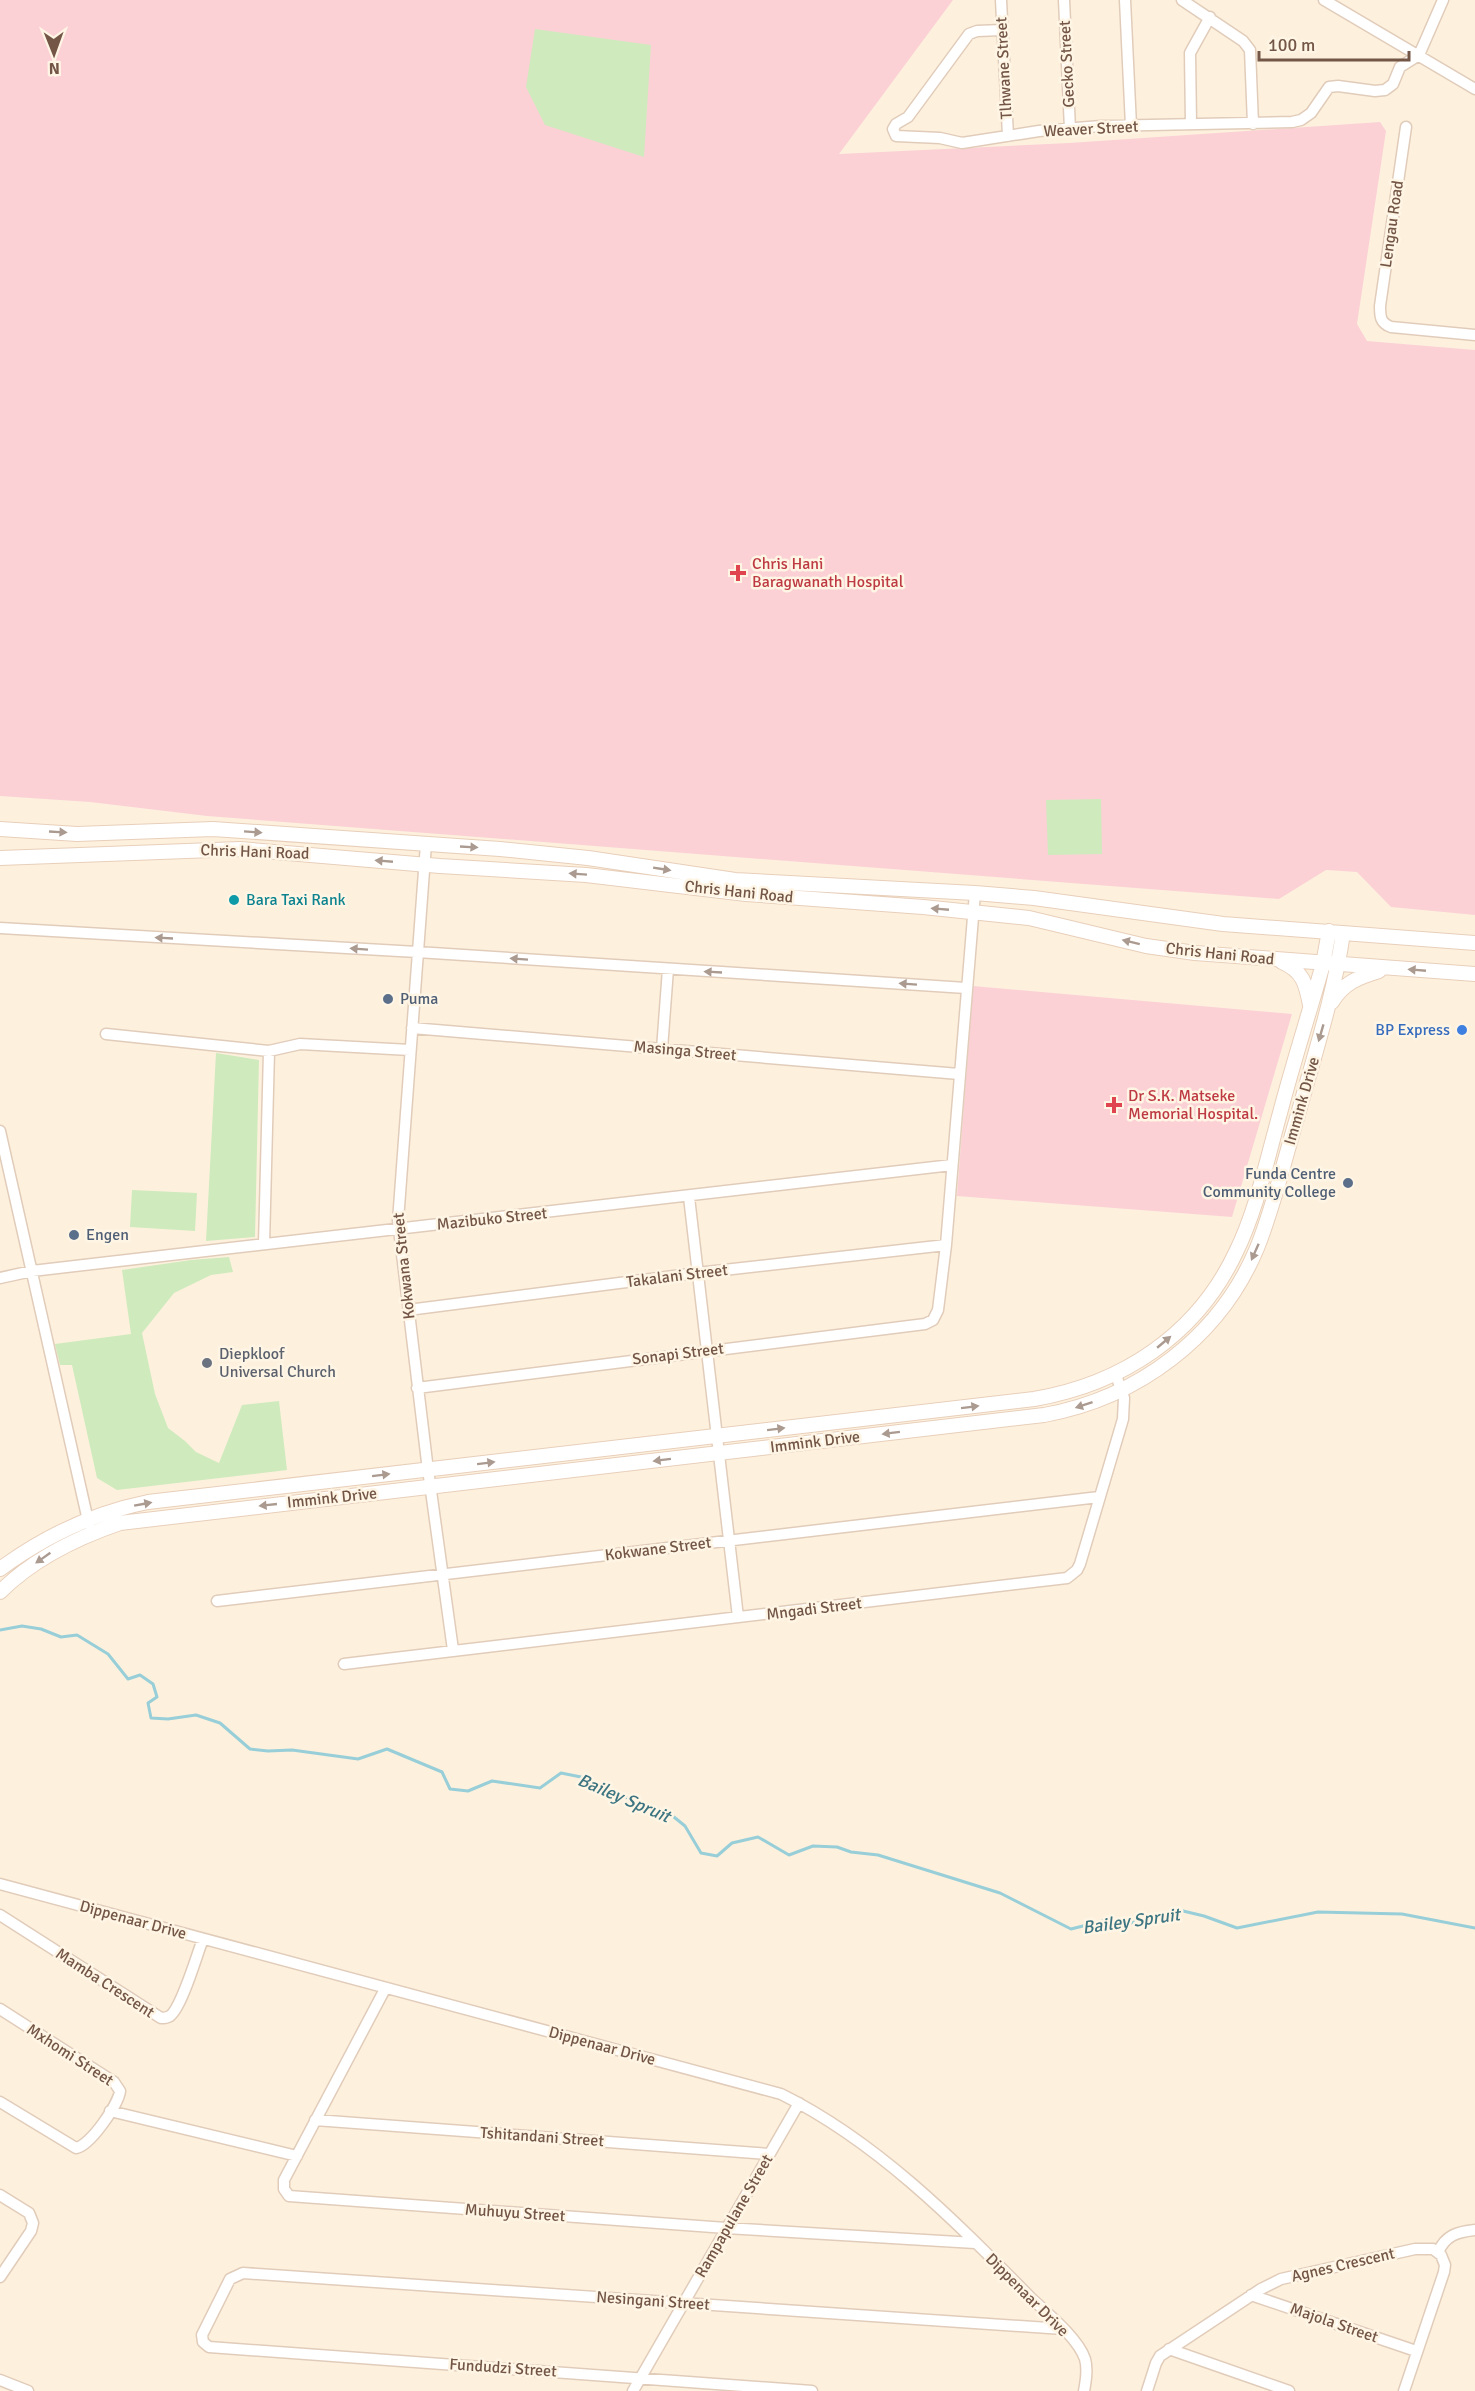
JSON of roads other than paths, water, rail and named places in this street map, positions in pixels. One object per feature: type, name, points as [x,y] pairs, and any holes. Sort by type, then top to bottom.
[{"type":"main road","name":"Chris Hani Road","points":[[0,829],[77,834],[213,829],[426,844],[588,858],[735,880],[1034,898],[1213,923],[1475,943]]},
{"type":"main road","points":[[346,839],[412,851],[420,855],[425,864]]},
{"type":"main road","name":"Chris Hani Road","points":[[0,858],[240,849],[613,877],[746,894],[1029,918],[1146,946],[1185,952],[1475,974]]},
{"type":"main road","name":"Immink Drive","points":[[0,1569],[42,1541],[87,1519],[148,1502],[1034,1399],[1071,1391],[1116,1375],[1154,1351],[1184,1325],[1209,1297],[1235,1254],[1257,1192],[1323,964],[1336,932]]},
{"type":"main road","name":"Immink Drive","points":[[0,1593],[12,1580],[51,1553],[92,1533],[120,1523],[1044,1415],[1077,1408],[1123,1390],[1159,1368],[1194,1340],[1220,1311],[1250,1263],[1270,1211],[1328,1010],[1338,964],[1336,932]]},
{"type":"main road","points":[[1276,959],[1299,973],[1306,984],[1310,1008]]},
{"type":"main road","points":[[1328,1010],[1338,992],[1349,983],[1387,968]]},
{"type":"street","name":"Tlhwane Street","points":[[1001,0],[1008,136]]},
{"type":"street","name":"Gecko Street","points":[[1064,0],[1070,129]]},
{"type":"street","points":[[1125,0],[1131,126]]},
{"type":"street","points":[[1182,0],[1243,41],[1250,50],[1253,124]]},
{"type":"street","points":[[1324,0],[1475,89]]},
{"type":"street","points":[[1419,55],[1441,5]]},
{"type":"street","points":[[1191,124],[1190,52],[1210,17]]},
{"type":"street","name":"Weaver Street","points":[[1002,30],[977,31],[969,34],[939,72],[915,109],[893,129],[894,135],[897,137],[940,138],[962,143],[1070,129],[1253,124],[1301,120],[1311,113],[1325,91],[1334,86],[1385,90],[1393,84],[1400,67],[1419,55]]},
{"type":"street","name":"Lengau Road","points":[[1407,127],[1380,306],[1382,321],[1391,327],[1475,335]]},
{"type":"street","name":"Kokwana Street","points":[[426,844],[398,1208],[417,1388],[453,1650]]},
{"type":"street","points":[[946,1245],[975,893]]},
{"type":"street","points":[[0,928],[417,952],[966,988]]},
{"type":"street","points":[[662,1049],[668,969]]},
{"type":"street","name":"Masinga Street","points":[[412,1028],[959,1074]]},
{"type":"street","points":[[106,1034],[269,1051],[300,1044],[410,1050]]},
{"type":"street","points":[[264,1244],[269,1051]]},
{"type":"street","points":[[0,1131],[92,1533]]},
{"type":"street","name":"Mazibuko Street","points":[[0,1278],[32,1271],[952,1165]]},
{"type":"street","points":[[689,1197],[738,1617]]},
{"type":"street","name":"Takalani Street","points":[[408,1310],[698,1273],[946,1245]]},
{"type":"street","name":"Sonapi Street","points":[[417,1388],[925,1324],[937,1316],[946,1245]]},
{"type":"street","name":"Mngadi Street","points":[[344,1664],[1067,1578],[1077,1570],[1080,1564],[1123,1419],[1125,1405],[1123,1390],[1116,1375]]},
{"type":"street","name":"Kokwane Street","points":[[217,1601],[1099,1497]]},
{"type":"street","name":"Dippenaar Drive","points":[[0,1884],[781,2094],[799,2103],[896,2170],[975,2243],[1063,2330],[1085,2359],[1084,2391]]},
{"type":"street","name":"Mamba Crescent","points":[[0,1915],[161,2018],[173,2013],[188,1981],[203,1939]]},
{"type":"street","name":"Muhuyu Street","points":[[385,1989],[283,2182],[286,2194],[293,2198],[975,2243]]},
{"type":"street","name":"Mxhomi Street","points":[[0,2009],[114,2082],[120,2094],[90,2140],[80,2148],[73,2148],[0,2102]]},
{"type":"street","name":"Rampapulane Street","points":[[633,2391],[799,2103]]},
{"type":"street","points":[[110,2111],[297,2156]]},
{"type":"street","name":"Tshitandani Street","points":[[315,2120],[770,2154]]},
{"type":"street","points":[[0,2195],[28,2213],[33,2223],[31,2231],[0,2277]]},
{"type":"street","points":[[1404,2391],[1444,2272],[1444,2259],[1438,2252],[1443,2240],[1457,2232],[1475,2230]]},
{"type":"street","name":"Agnes Crescent","points":[[1147,2391],[1156,2363],[1169,2349],[1251,2295],[1281,2279],[1415,2249],[1438,2252]]},
{"type":"street","name":"Nesingani Street","points":[[202,2335],[230,2279],[243,2273],[1063,2330]]},
{"type":"street","name":"Majola Street","points":[[1251,2295],[1416,2351]]},
{"type":"street","name":"Fundudzi Street","points":[[202,2335],[203,2342],[209,2347],[812,2391]]},
{"type":"street","points":[[1169,2349],[1289,2391]]},
{"type":"street","points":[[0,2380],[28,2391]]},
{"type":"waterway","name":"Bailey Spruit","points":[[0,1630],[22,1626],[41,1629],[61,1637],[77,1635],[108,1654],[128,1679],[140,1675],[153,1684],[157,1697],[148,1703],[151,1718],[168,1719],[196,1715],[220,1723],[250,1749],[292,1750],[358,1759],[387,1749],[442,1772],[450,1789],[468,1791],[492,1781],[540,1788],[561,1773],[581,1777],[609,1791],[669,1813],[685,1826],[701,1853],[717,1856],[732,1843],[758,1837],[789,1855],[813,1846],[837,1847],[851,1852],[878,1855],[1000,1893],[1071,1929],[1103,1921],[1131,1923],[1179,1910],[1237,1928],[1318,1912],[1402,1914],[1475,1928]]},
{"type":"place","name":"Chris Hani Baragwanath Hospital","points":[[738,573]]},
{"type":"place","name":"Bara Taxi Rank","points":[[234,900]]},
{"type":"place","name":"Puma","points":[[388,999]]},
{"type":"place","name":"BP Express","points":[[1462,1030]]},
{"type":"place","name":"Dr S.K. Matseke Memorial Hospital.","points":[[1114,1105]]},
{"type":"place","name":"Funda Centre Community College","points":[[1348,1183]]},
{"type":"place","name":"Engen","points":[[74,1235]]},
{"type":"place","name":"Diepkloof Universal Church","points":[[207,1363]]}]
